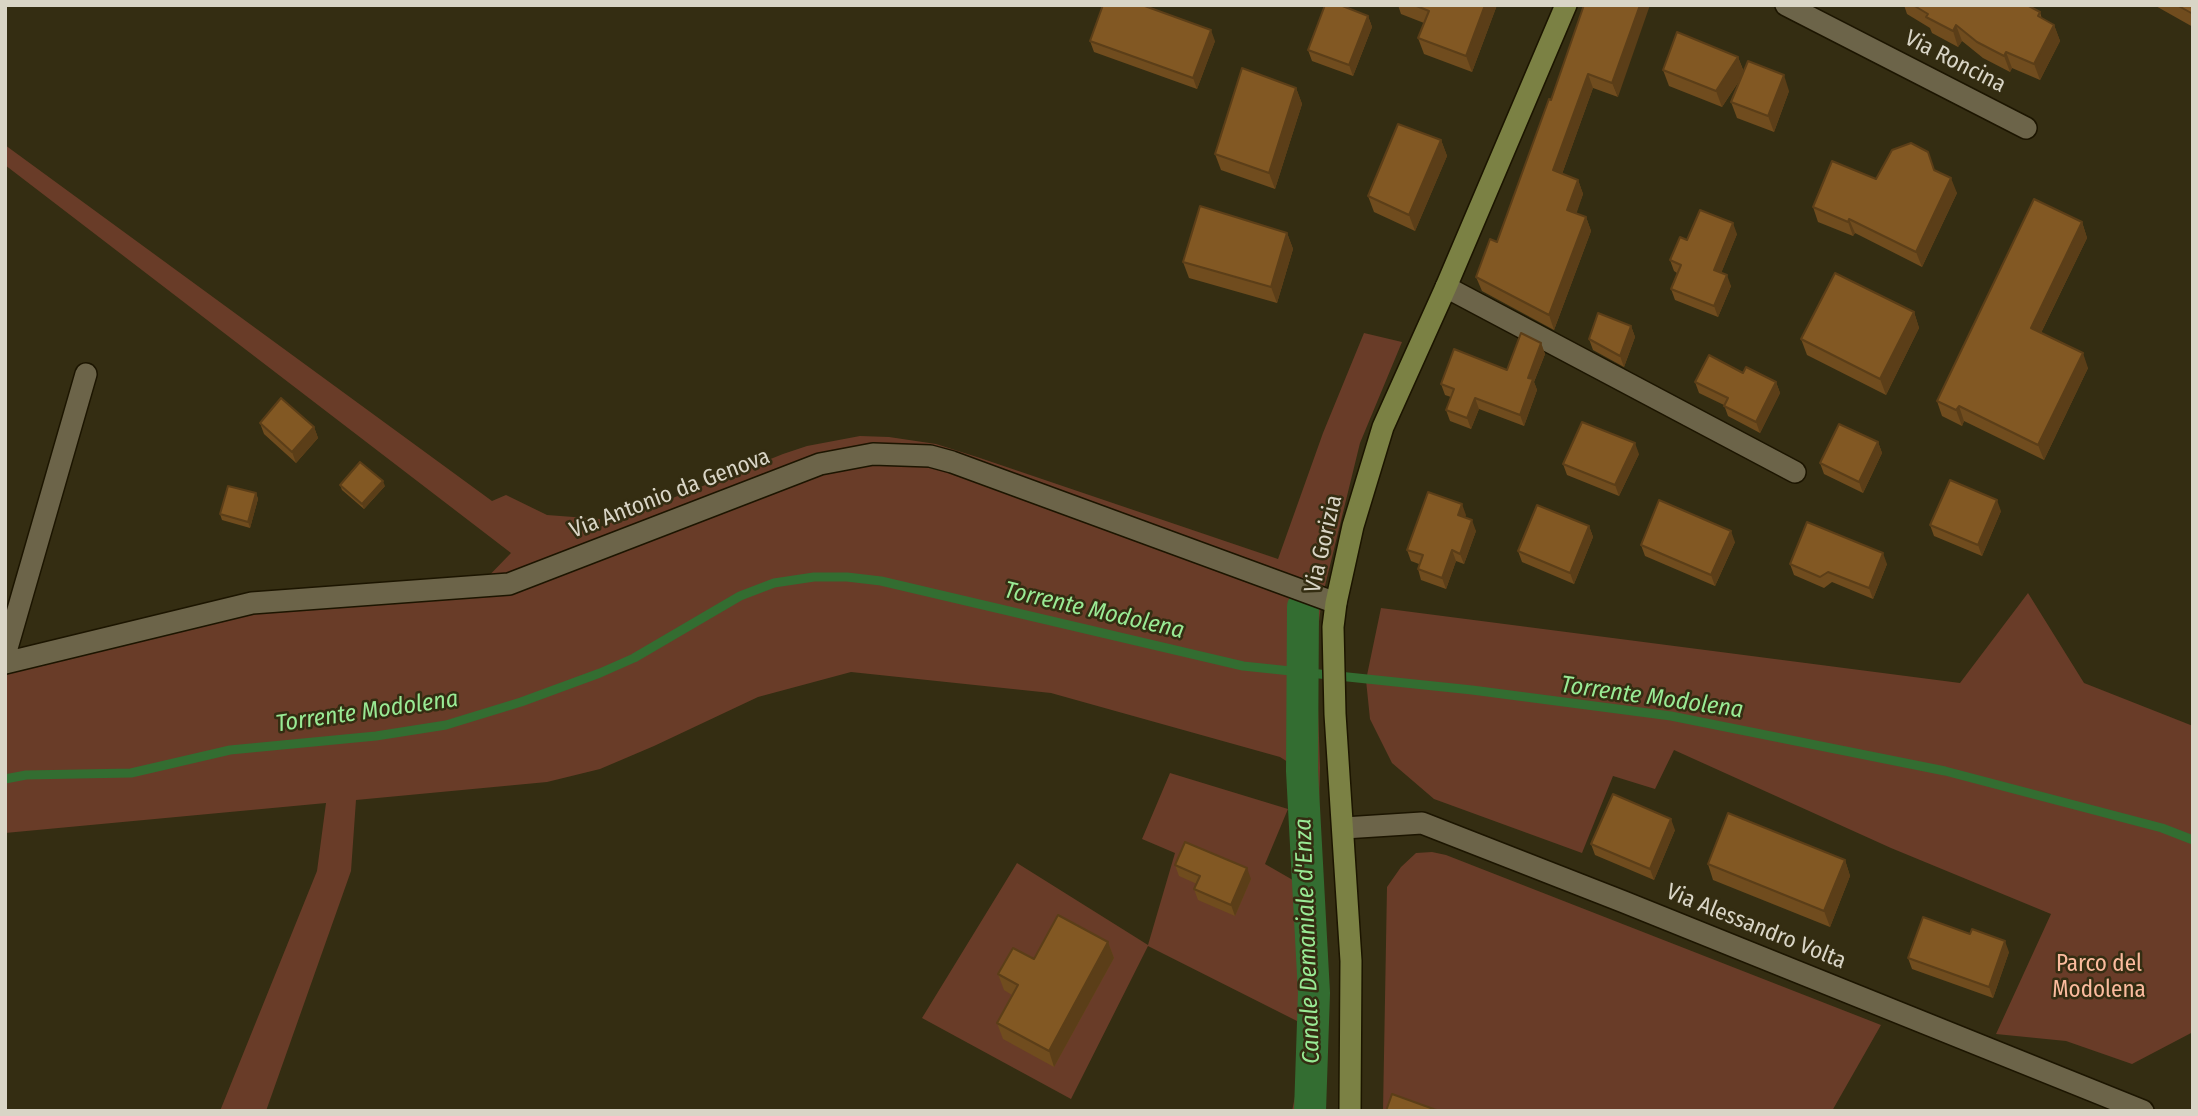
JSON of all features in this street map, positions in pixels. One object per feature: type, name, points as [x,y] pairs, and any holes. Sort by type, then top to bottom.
[{"type":"main road","name":"Via Gorizia","points":[[1350,1111],[1351,961],[1335,714],[1333,627],[1336,603],[1353,526],[1384,427],[1566,5]]},
{"type":"street","name":"Via Roncina","points":[[1786,5],[2026,128]]},
{"type":"street","points":[[1446,287],[1796,472]]},
{"type":"street","points":[[5,655],[86,374]]},
{"type":"street","name":"Via Antonio da Genova","points":[[5,663],[252,603],[509,583],[820,464],[873,454],[930,456],[952,462],[1336,603]]},
{"type":"street","name":"Via Alessandro Volta","points":[[1344,828],[1422,823],[2143,1111]]},
{"type":"green space","points":[[5,145],[492,501],[506,495],[547,515],[600,519],[600,527],[807,446],[860,436],[889,437],[936,444],[1278,559],[1323,433],[1364,333],[1402,342],[1360,443],[1322,598],[1316,645],[1320,768],[1312,1111],[1292,1111],[1310,1024],[1297,1021],[1148,946],[1071,1099],[922,1018],[1017,863],[1148,945],[1175,853],[1142,839],[1170,773],[1288,809],[1265,864],[1305,887],[1302,771],[1280,757],[1051,693],[851,672],[758,697],[600,769],[547,782],[356,800],[351,871],[266,1111],[220,1111],[317,871],[326,803],[5,833],[5,663],[252,603],[479,586],[511,553],[5,165]]},
{"type":"green space","name":"Parco del Modolena","points":[[2028,593],[2084,683],[2193,726],[2193,1032],[2132,1064],[2066,1041],[1996,1034],[2051,914],[1891,848],[1674,750],[1655,789],[1613,776],[1582,853],[1434,799],[1392,763],[1370,719],[1366,680],[1381,608],[1960,683]]},
{"type":"green space","points":[[1416,853],[1446,855],[1881,1025],[1832,1111],[1383,1111],[1387,887],[1401,867]]},
{"type":"building","points":[[1103,5],[1142,5],[1211,30],[1193,78],[1090,41]]},
{"type":"building","points":[[1325,5],[1340,5],[1368,16],[1349,65],[1308,50]]},
{"type":"building","points":[[1414,5],[1485,5],[1466,56],[1418,38],[1429,11]]},
{"type":"building","points":[[1584,5],[1640,5],[1612,83],[1588,74],[1553,170],[1578,180],[1567,210],[1586,217],[1549,315],[1476,277],[1490,239],[1497,242]]},
{"type":"building","points":[[1913,5],[2027,5],[2040,12],[2038,16],[2054,25],[2034,64],[2006,52],[2004,56],[1977,42],[1956,25],[1953,31],[1926,17],[1928,14]]},
{"type":"building","points":[[2177,5],[2193,5],[2193,14],[2184,9]]},
{"type":"building","points":[[1677,32],[1738,57],[1716,91],[1663,70]]},
{"type":"building","points":[[1748,61],[1784,75],[1768,116],[1731,102]]},
{"type":"building","points":[[1242,68],[1296,88],[1269,173],[1215,154]]},
{"type":"building","points":[[1398,124],[1441,140],[1409,215],[1368,196]]},
{"type":"building","points":[[1911,143],[1928,152],[1934,170],[1951,178],[1916,252],[1849,219],[1848,222],[1813,207],[1832,161],[1876,179],[1892,150]]},
{"type":"building","points":[[2034,199],[2082,222],[2031,328],[2083,353],[2038,445],[1959,406],[1956,410],[1937,401]]},
{"type":"building","points":[[1200,206],[1287,233],[1271,287],[1183,262]]},
{"type":"building","points":[[1700,210],[1733,223],[1714,270],[1727,275],[1714,306],[1671,289],[1681,265],[1670,260],[1680,237],[1687,240]]},
{"type":"building","points":[[1835,273],[1914,312],[1880,379],[1801,339]]},
{"type":"building","points":[[1598,313],[1631,326],[1620,356],[1589,339]]},
{"type":"building","points":[[1521,333],[1541,343],[1528,378],[1533,379],[1520,415],[1475,398],[1467,418],[1446,410],[1454,389],[1441,384],[1454,349],[1507,370]]},
{"type":"building","points":[[1709,355],[1743,373],[1746,367],[1776,382],[1756,422],[1724,406],[1728,398],[1695,382]]},
{"type":"building","points":[[281,398],[314,427],[292,452],[260,423]]},
{"type":"building","points":[[1582,422],[1635,443],[1615,485],[1563,464]]},
{"type":"building","points":[[1839,424],[1878,442],[1859,482],[1820,463]]},
{"type":"building","points":[[360,462],[383,481],[362,504],[340,485]]},
{"type":"building","points":[[1950,480],[1997,500],[1978,545],[1930,525]]},
{"type":"building","points":[[228,486],[256,493],[248,522],[220,514]]},
{"type":"building","points":[[1428,492],[1462,504],[1458,515],[1472,520],[1460,554],[1452,550],[1442,578],[1418,569],[1423,555],[1407,550]]},
{"type":"building","points":[[1659,500],[1731,531],[1711,575],[1641,545]]},
{"type":"building","points":[[1537,505],[1589,526],[1570,573],[1518,551]]},
{"type":"building","points":[[1807,522],[1883,553],[1869,588],[1828,572],[1820,577],[1790,564]]},
{"type":"building","points":[[1613,794],[1671,819],[1650,869],[1591,844]]},
{"type":"building","points":[[1728,813],[1845,860],[1824,911],[1708,864]]},
{"type":"building","points":[[1185,842],[1247,868],[1231,905],[1194,889],[1200,876],[1175,865]]},
{"type":"building","points":[[1058,915],[1108,942],[1049,1051],[997,1023],[1018,985],[998,974],[1013,948],[1034,959]]},
{"type":"building","points":[[1923,917],[1970,934],[1972,929],[2005,941],[1989,987],[1908,958]]},
{"type":"building","points":[[1392,1094],[1439,1111],[1386,1111]]},
{"type":"waterway","name":"Torrente Modolena","points":[[5,779],[26,775],[131,773],[230,750],[376,736],[446,725],[521,702],[600,673],[634,658],[740,596],[774,583],[814,577],[847,577],[881,581],[1243,666],[1472,690],[1671,716],[1945,771],[2162,828],[2193,840]]},
{"type":"waterway","name":"Canale Demaniale d'Enza","points":[[1303,607],[1302,771],[1314,993],[1310,1111]]}]
